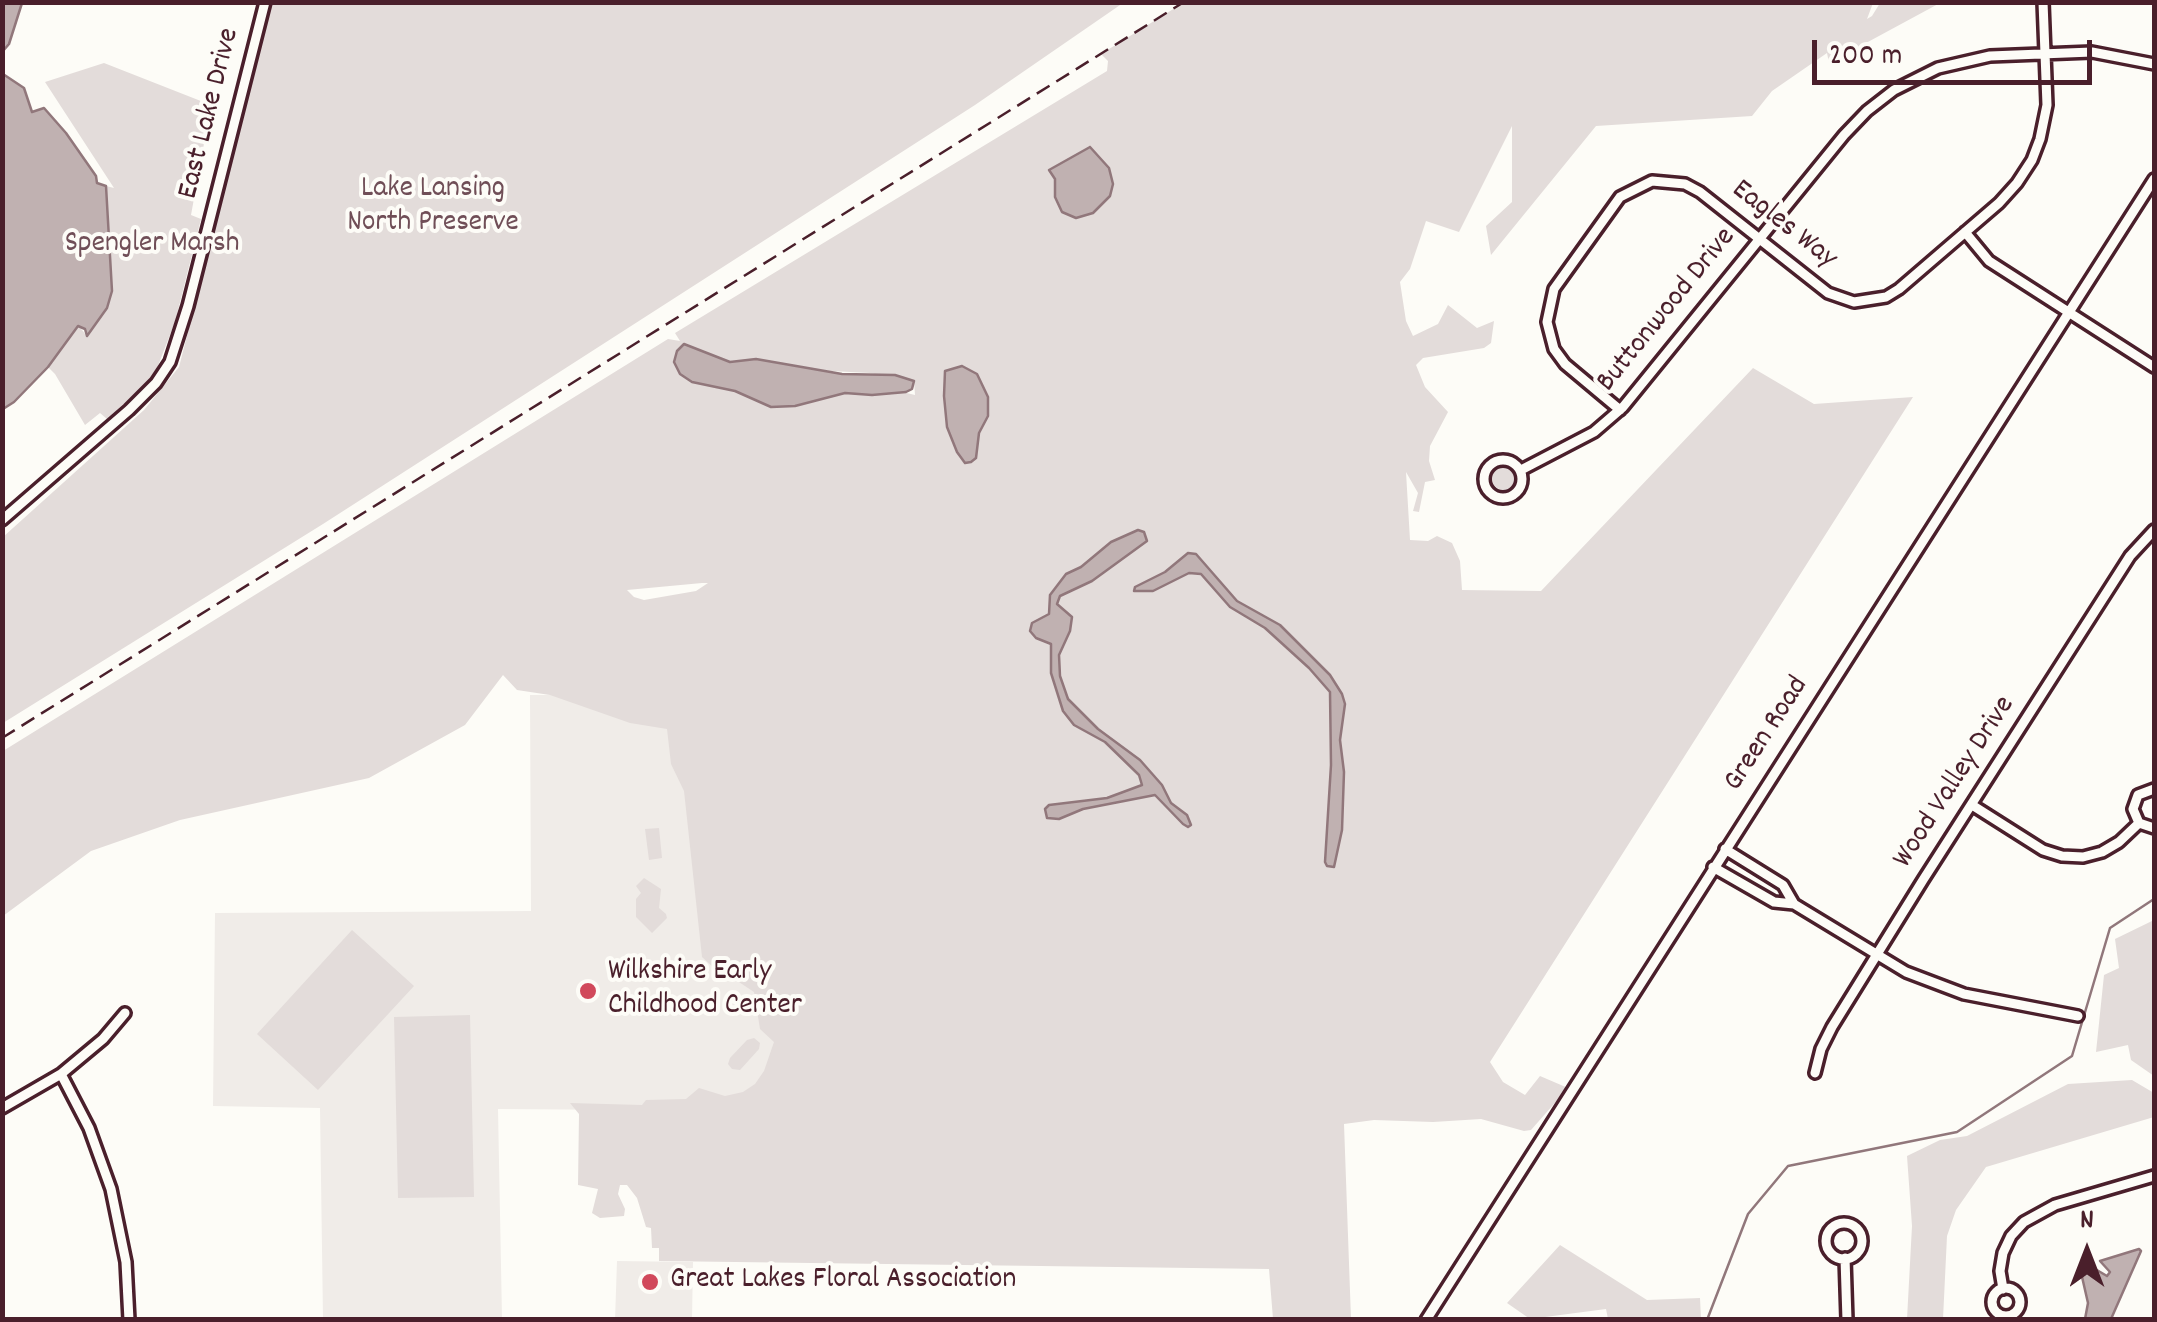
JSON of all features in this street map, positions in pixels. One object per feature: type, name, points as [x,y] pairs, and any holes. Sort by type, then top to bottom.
[{"type":"street","name":"East Lake Drive","points":[[2,520],[129,410],[170,362],[188,306],[265,2]]},
{"type":"street","name":"Eagles Way","points":[[1620,410],[1565,364],[1551,340],[1547,322],[1554,289],[1613,203],[1643,184],[1678,182],[1700,192],[1828,293],[1862,302],[1893,294],[2009,193],[2036,150],[2046,105],[2043,2]]},
{"type":"street","name":"Buttonwood Drive","points":[[1521,470],[1594,432],[1620,410],[1855,122],[1894,90],[1955,62],[1990,56],[2108,53],[2154,64]]},
{"type":"street","name":"Green Road","points":[[1426,1320],[2154,179]]},
{"type":"street","points":[[1965,232],[1990,262],[2154,367]]},
{"type":"street","name":"Buttonwood Drive","points":[[1510,460],[1521,470],[1522,485],[1512,496],[1497,497],[1486,487],[1485,472],[1495,461],[1510,460]]},
{"type":"street","name":"Wood Valley Drive","points":[[1815,1073],[1820,1050],[1876,956],[2130,556],[2154,530]]},
{"type":"street","points":[[2154,789],[2142,792],[2133,810],[2140,823],[2154,828]]},
{"type":"street","points":[[1972,805],[2043,850],[2062,856],[2083,857],[2102,852],[2140,823]]},
{"type":"street","points":[[1725,849],[1783,885],[1794,904]]},
{"type":"street","points":[[1713,867],[1774,902],[1794,904],[1876,956],[1952,990],[2078,1016]]},
{"type":"street","points":[[2,1108],[61,1074],[103,1040],[125,1012]]},
{"type":"street","points":[[61,1074],[89,1128],[112,1188],[126,1262],[129,1320]]},
{"type":"street","points":[[2003,1289],[2003,1253],[2024,1222],[2055,1205],[2154,1176]]},
{"type":"street","points":[[1840,1223],[1855,1226],[1862,1240],[1856,1254],[1845,1258],[1833,1255],[1826,1241],[1828,1232],[1840,1223]]},
{"type":"street","points":[[1845,1258],[1847,1320]]},
{"type":"shaded area","points":[[3,2],[22,3],[9,44],[3,51]]},
{"type":"shaded area","points":[[3,74],[24,88],[32,112],[44,108],[66,133],[97,183],[106,186],[112,291],[107,308],[87,336],[85,329],[78,326],[48,367],[3,409]]},
{"type":"shaded area","points":[[1090,147],[1109,168],[1113,184],[1110,196],[1093,213],[1076,218],[1062,212],[1055,197],[1055,179],[1049,170]]},
{"type":"shaded area","points":[[684,344],[730,362],[756,359],[842,374],[895,375],[914,381],[912,389],[906,392],[845,393],[795,406],[771,407],[735,391],[692,382],[680,374],[674,362]]},
{"type":"shaded area","points":[[962,366],[977,374],[988,397],[988,416],[979,433],[976,458],[965,463],[947,427],[944,396],[945,371]]},
{"type":"shaded area","points":[[1138,530],[1144,532],[1147,541],[1092,581],[1060,596],[1057,604],[1072,617],[1059,655],[1060,676],[1068,699],[1098,729],[1140,760],[1162,785],[1171,803],[1187,815],[1191,825],[1183,824],[1155,795],[1083,809],[1059,819],[1047,818],[1045,809],[1049,805],[1107,798],[1142,785],[1139,775],[1105,742],[1074,725],[1063,711],[1051,673],[1051,644],[1030,631],[1032,623],[1049,614],[1050,595],[1066,574],[1111,542]]},
{"type":"shaded area","points":[[1188,553],[1196,554],[1237,601],[1280,625],[1330,675],[1342,694],[1342,830],[1334,867],[1325,862],[1331,765],[1330,692],[1265,628],[1230,607],[1201,574],[1189,573],[1153,591],[1134,591]]},
{"type":"shaded area","points":[[530,695],[604,695],[709,733],[779,980],[782,1091],[766,1111],[498,1109],[502,1318],[323,1319],[320,1108],[213,1106],[215,913],[531,911]]},
{"type":"shaded area","points":[[2139,1249],[2111,1319],[2085,1319],[2088,1303],[2080,1268],[2090,1266],[2107,1276],[2110,1272],[2100,1261]]},
{"type":"shaded area","points":[[617,1261],[693,1262],[692,1319],[615,1320]]},
{"type":"green space","name":"Lake Lansing North Preserve","points":[[272,2],[1123,3],[975,105],[323,524],[3,723],[3,537],[144,410],[179,367]]},
{"type":"green space","points":[[1183,3],[1873,3],[1867,19],[1880,3],[1940,3],[1829,63],[1827,53],[1772,91],[1752,116],[1596,126],[1491,255],[1486,226],[1512,202],[1512,126],[1459,232],[1426,221],[1410,269],[1400,282],[1406,321],[1413,336],[1438,324],[1448,305],[1477,328],[1494,321],[1491,343],[1484,348],[1423,358],[1416,365],[1425,387],[1448,412],[1430,446],[1429,461],[1435,480],[1425,482],[1419,512],[1413,511],[1418,493],[1406,472],[1410,540],[1428,541],[1437,536],[1452,543],[1460,561],[1462,590],[1541,591],[1753,368],[1814,404],[1913,397],[1490,1062],[1503,1082],[1525,1095],[1540,1076],[1568,1088],[1531,1130],[1481,1119],[1344,1124],[1351,1319],[1273,1319],[1269,1269],[659,1261],[659,1248],[652,1248],[651,1228],[646,1227],[637,1198],[627,1185],[620,1185],[618,1194],[624,1216],[600,1218],[592,1213],[598,1189],[578,1185],[579,1114],[570,1103],[642,1105],[646,1100],[686,1099],[699,1088],[725,1096],[743,1092],[764,1071],[774,1042],[760,1029],[754,992],[733,978],[725,978],[702,957],[684,791],[671,764],[667,729],[630,723],[550,695],[517,690],[503,675],[465,725],[369,778],[180,820],[91,851],[3,916],[3,751],[668,339],[680,341],[675,333],[1107,71],[1108,61],[1101,54]],"holes":[[[811,370],[870,373],[914,381],[915,395]],[[708,583],[696,591],[644,600],[627,590]]]},
{"type":"green space","name":"Spengler Marsh","points":[[104,63],[211,105],[191,215],[201,219],[175,322],[154,376],[107,419],[100,413],[85,425],[48,367],[78,325],[86,335],[112,291],[106,186],[114,188],[45,82]]},
{"type":"green space","points":[[1499,466],[1509,466],[1516,478],[1509,490],[1499,490],[1492,483],[1492,473]]},
{"type":"green space","points":[[659,828],[662,858],[649,860],[645,829]]},
{"type":"green space","points":[[644,878],[661,889],[659,908],[667,918],[652,933],[636,917],[636,899],[641,893],[636,886]]},
{"type":"green space","points":[[2154,920],[2154,1076],[2131,1060],[2128,1045],[2096,1052],[2104,975],[2119,968],[2115,939]]},
{"type":"green space","points":[[352,930],[414,986],[318,1090],[257,1034]]},
{"type":"green space","points":[[470,1015],[474,1197],[398,1198],[394,1017]]},
{"type":"green space","points":[[754,1038],[760,1043],[759,1049],[740,1070],[732,1069],[728,1064],[730,1058]]},
{"type":"green space","points":[[2132,1080],[2154,1093],[2154,1117],[1986,1167],[1956,1210],[1947,1236],[1943,1319],[1907,1319],[1912,1226],[1907,1156],[1940,1140],[1967,1136],[2068,1084]]},
{"type":"green space","points":[[1560,1245],[1647,1300],[1700,1298],[1701,1319],[1608,1319],[1606,1309],[1530,1319],[1507,1303]]},
{"type":"waterway","points":[[1707,1320],[1748,1214],[1788,1166],[1957,1132],[2072,1056],[2110,928],[2154,899]]},
{"type":"railway","points":[[2,738],[1184,2]]},
{"type":"place","name":"Wilkshire Early Childhood Center","points":[[588,991]]},
{"type":"place","name":"Great Lakes Floral Association","points":[[650,1282]]}]
